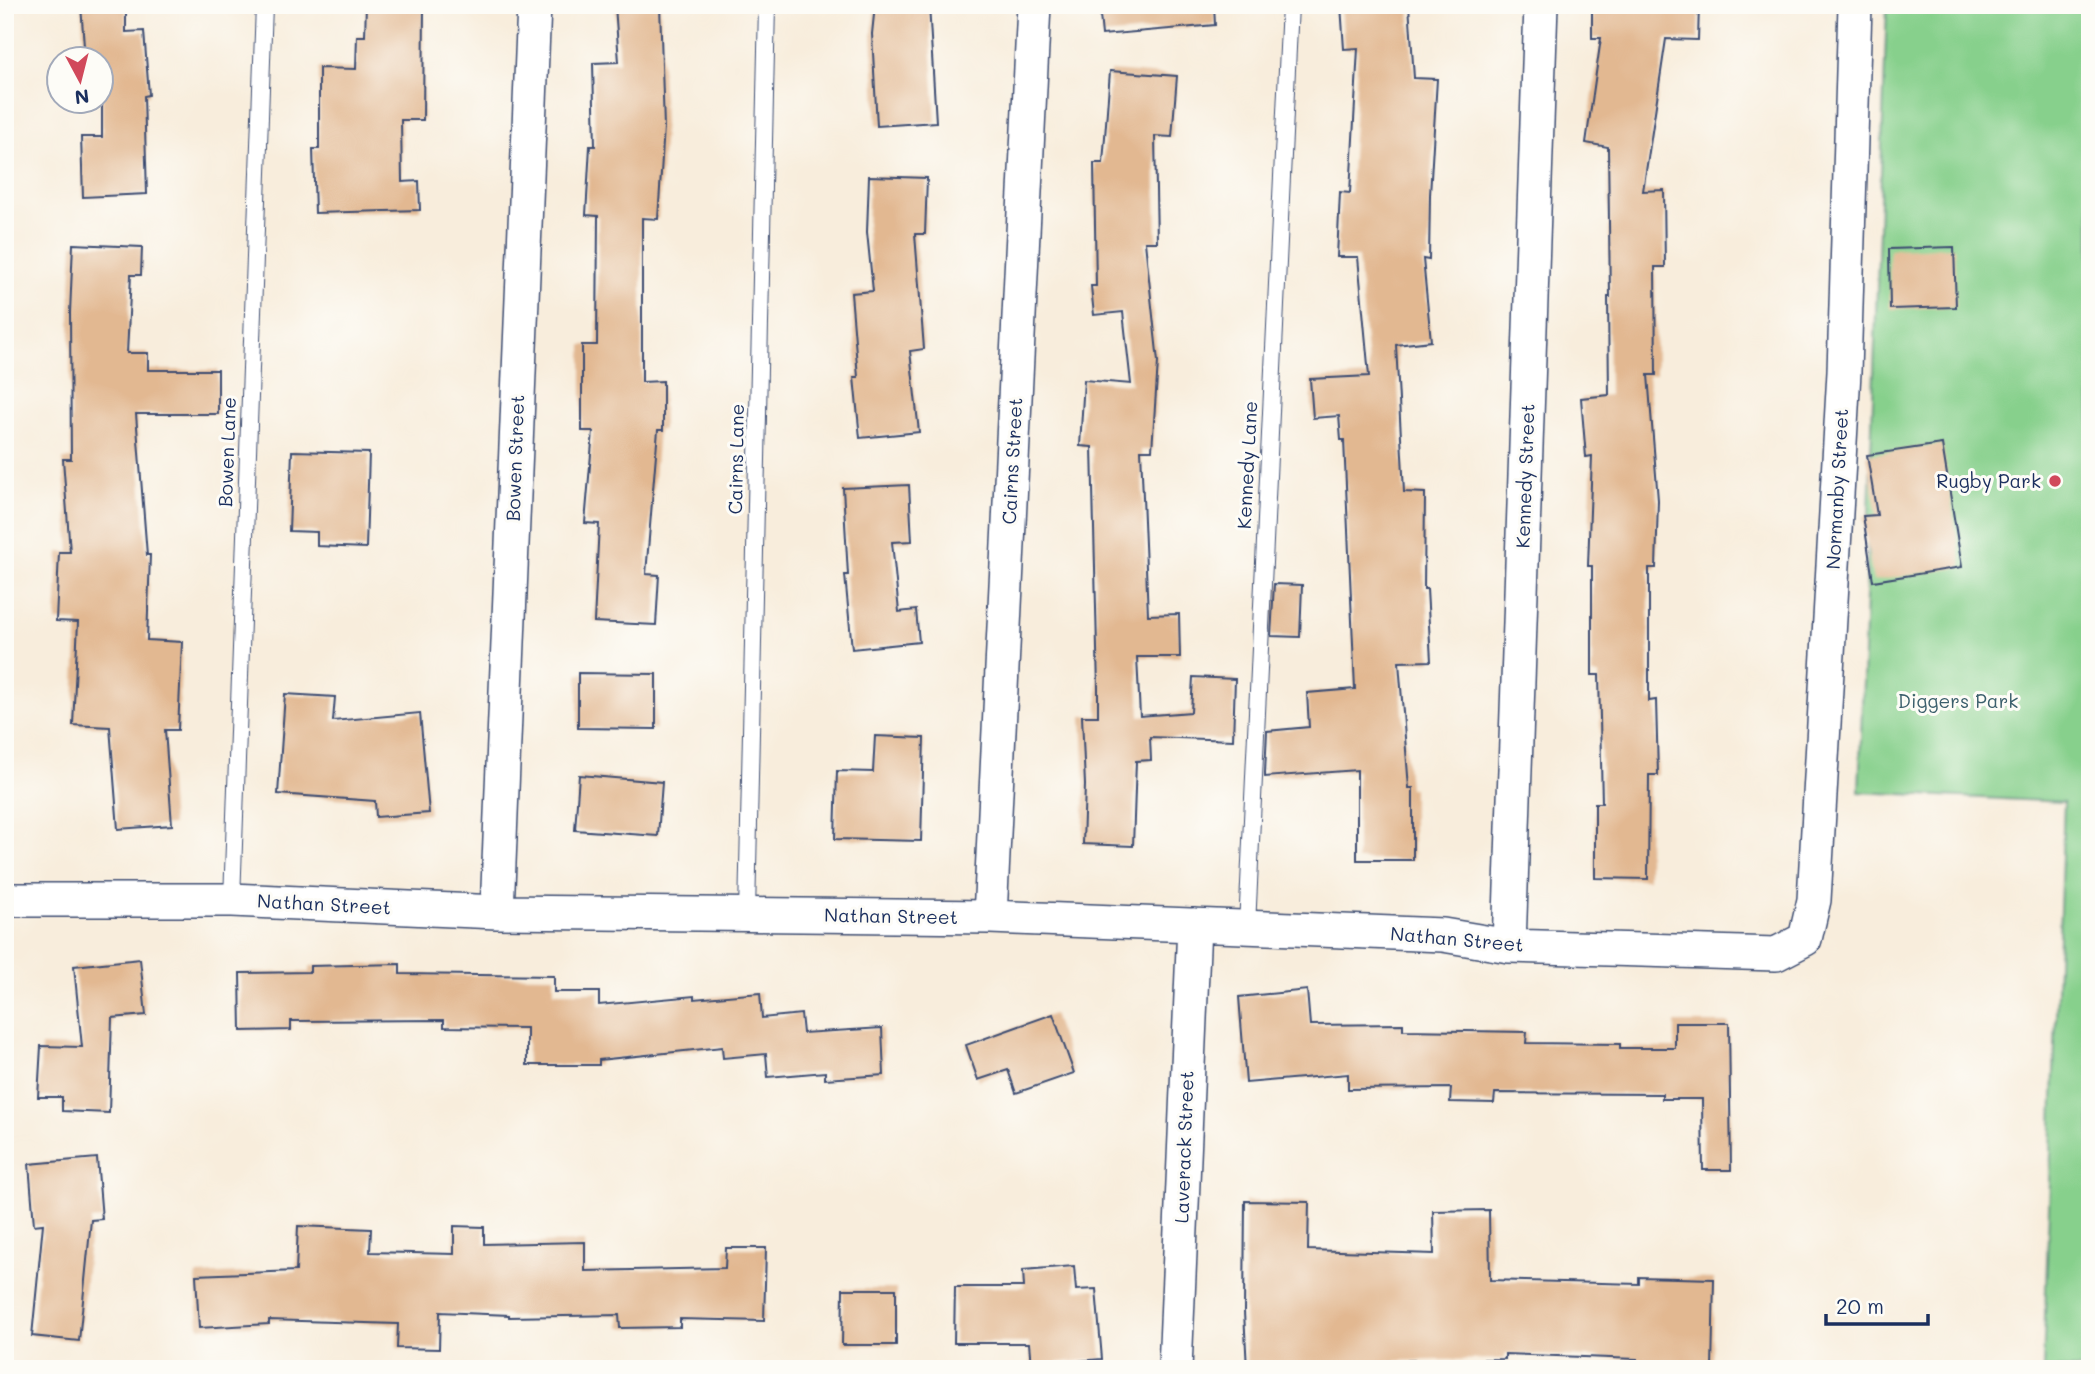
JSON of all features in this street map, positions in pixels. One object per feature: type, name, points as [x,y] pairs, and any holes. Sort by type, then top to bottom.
[{"type":"street","name":"Bowen Street","points":[[497,912],[534,5]]},
{"type":"street","name":"Cairns Street","points":[[990,917],[1034,5]]},
{"type":"street","name":"Kennedy Street","points":[[1509,946],[1541,5]]},
{"type":"street","name":"Normanby Street","points":[[1776,954],[1805,939],[1814,900],[1844,372],[1855,5]]},
{"type":"street","name":"Nathan Street","points":[[5,900],[232,900],[497,912],[990,917],[1443,934],[1509,946],[1776,954]]},
{"type":"street","name":"Laverack Street","points":[[1175,1369],[1194,925]]},
{"type":"lane","name":"Bowen Lane","points":[[232,900],[264,5]]},
{"type":"lane","name":"Cairns Lane","points":[[747,914],[767,5]]},
{"type":"lane","name":"Kennedy Lane","points":[[1247,927],[1290,5]]},
{"type":"green space","name":"Diggers Park","points":[[1887,5],[2090,5],[2090,1369],[2043,1369],[2064,802],[1859,792]]},
{"type":"building","points":[[81,5],[126,5],[126,32],[144,31],[149,95],[144,96],[147,194],[83,197],[81,137],[102,137],[102,116],[116,116],[116,46],[84,46]]},
{"type":"building","points":[[366,5],[424,5],[423,120],[401,120],[402,182],[419,181],[420,210],[315,213],[313,149],[319,149],[319,68],[356,69],[357,36],[365,36]]},
{"type":"building","points":[[615,5],[660,5],[664,127],[658,219],[642,218],[642,382],[663,381],[663,430],[658,430],[646,574],[659,575],[656,625],[594,622],[599,524],[585,523],[593,431],[582,431],[582,345],[597,345],[598,216],[586,215],[590,146],[595,146],[593,63],[619,62]]},
{"type":"building","points":[[875,5],[929,5],[936,122],[877,126],[872,34]]},
{"type":"building","points":[[1099,5],[1214,5],[1215,25],[1102,35]]},
{"type":"building","points":[[1341,5],[1409,5],[1414,78],[1437,79],[1429,260],[1423,259],[1431,341],[1396,345],[1404,492],[1425,493],[1424,589],[1427,589],[1431,661],[1399,662],[1409,788],[1413,788],[1413,860],[1357,860],[1357,770],[1265,777],[1267,731],[1309,727],[1307,693],[1355,689],[1344,440],[1341,440],[1339,416],[1313,418],[1310,379],[1369,376],[1358,257],[1337,257],[1340,192],[1350,193],[1358,48],[1344,49]]},
{"type":"building","points":[[1592,5],[1699,5],[1698,40],[1666,39],[1643,191],[1664,190],[1665,267],[1655,267],[1656,375],[1648,375],[1658,500],[1656,568],[1649,568],[1649,701],[1656,700],[1658,775],[1649,775],[1648,879],[1595,878],[1595,803],[1602,803],[1599,675],[1592,675],[1592,566],[1588,566],[1592,456],[1586,457],[1581,398],[1609,395],[1610,297],[1608,147],[1586,143],[1601,38],[1592,38]]},
{"type":"building","points":[[1110,71],[1177,76],[1172,137],[1155,136],[1157,242],[1145,242],[1158,362],[1152,450],[1141,450],[1148,615],[1179,614],[1180,657],[1137,657],[1140,716],[1191,712],[1193,677],[1235,679],[1233,740],[1150,737],[1151,760],[1136,761],[1133,846],[1083,844],[1085,785],[1082,716],[1098,716],[1092,447],[1080,446],[1084,380],[1131,384],[1123,312],[1094,315],[1091,286],[1096,286],[1094,163],[1103,163]]},
{"type":"building","points":[[869,176],[927,178],[925,234],[915,234],[924,349],[910,351],[919,432],[860,438],[854,377],[858,377],[851,293],[873,291],[867,232]]},
{"type":"building","points":[[73,244],[142,247],[141,275],[131,275],[127,353],[148,353],[148,370],[218,370],[218,414],[136,414],[147,555],[150,555],[147,640],[182,642],[178,730],[165,730],[172,825],[118,829],[110,727],[73,725],[78,622],[56,621],[59,552],[70,552],[63,459],[71,459],[70,313]]},
{"type":"building","points":[[1954,247],[1956,307],[1890,309],[1889,249]]},
{"type":"building","points":[[1942,444],[1962,567],[1873,581],[1863,516],[1877,515],[1867,455]]},
{"type":"building","points":[[292,451],[369,453],[366,548],[317,546],[317,532],[289,531]]},
{"type":"building","points":[[909,485],[912,541],[892,542],[899,612],[916,610],[919,642],[852,649],[845,575],[848,575],[843,488]]},
{"type":"building","points":[[1274,584],[1302,585],[1300,637],[1271,636]]},
{"type":"building","points":[[578,673],[656,674],[656,729],[578,728]]},
{"type":"building","points":[[285,694],[335,697],[333,721],[420,713],[429,813],[376,817],[375,801],[278,794]]},
{"type":"building","points":[[875,736],[924,738],[921,841],[835,839],[837,771],[873,772]]},
{"type":"building","points":[[579,775],[662,782],[658,836],[575,830]]},
{"type":"building","points":[[140,959],[146,1015],[112,1018],[109,1113],[62,1111],[62,1097],[38,1097],[41,1046],[82,1047],[74,966]]},
{"type":"building","points":[[400,964],[400,974],[554,976],[554,992],[599,992],[599,1005],[760,993],[762,1018],[801,1014],[803,1033],[882,1028],[884,1075],[825,1079],[825,1072],[768,1077],[766,1054],[723,1058],[722,1047],[599,1060],[599,1065],[527,1065],[527,1028],[444,1027],[444,1020],[291,1021],[291,1030],[241,1031],[240,973],[310,972],[310,966]]},
{"type":"building","points":[[1307,990],[1310,1025],[1403,1024],[1403,1030],[1527,1032],[1526,1043],[1620,1044],[1620,1048],[1675,1048],[1675,1023],[1729,1023],[1731,1170],[1703,1170],[1702,1099],[1662,1099],[1662,1094],[1495,1093],[1494,1103],[1450,1102],[1451,1088],[1348,1089],[1348,1074],[1246,1083],[1239,997]]},
{"type":"building","points":[[1053,1014],[1074,1073],[1016,1093],[1008,1070],[978,1080],[966,1045]]},
{"type":"building","points":[[97,1158],[102,1219],[91,1220],[79,1341],[32,1336],[43,1224],[34,1225],[29,1164]]},
{"type":"building","points":[[1245,1201],[1309,1202],[1308,1250],[1434,1254],[1433,1211],[1489,1210],[1490,1280],[1639,1284],[1639,1277],[1714,1279],[1712,1369],[1637,1369],[1637,1359],[1505,1354],[1505,1359],[1387,1361],[1387,1369],[1247,1369],[1244,1312]]},
{"type":"building","points":[[298,1226],[371,1229],[370,1252],[454,1254],[454,1226],[484,1227],[484,1244],[585,1242],[585,1271],[725,1268],[726,1248],[766,1248],[764,1321],[680,1319],[680,1327],[620,1328],[619,1315],[509,1317],[440,1312],[439,1349],[397,1348],[398,1324],[269,1320],[269,1324],[199,1328],[196,1275],[296,1271]]},
{"type":"building","points":[[1074,1266],[1076,1290],[1096,1289],[1102,1359],[1031,1365],[1029,1343],[954,1343],[955,1287],[1024,1287],[1023,1270]]},
{"type":"building","points":[[843,1289],[896,1289],[896,1345],[842,1345]]},
{"type":"place","name":"Rugby Park","points":[[2055,481]]}]
